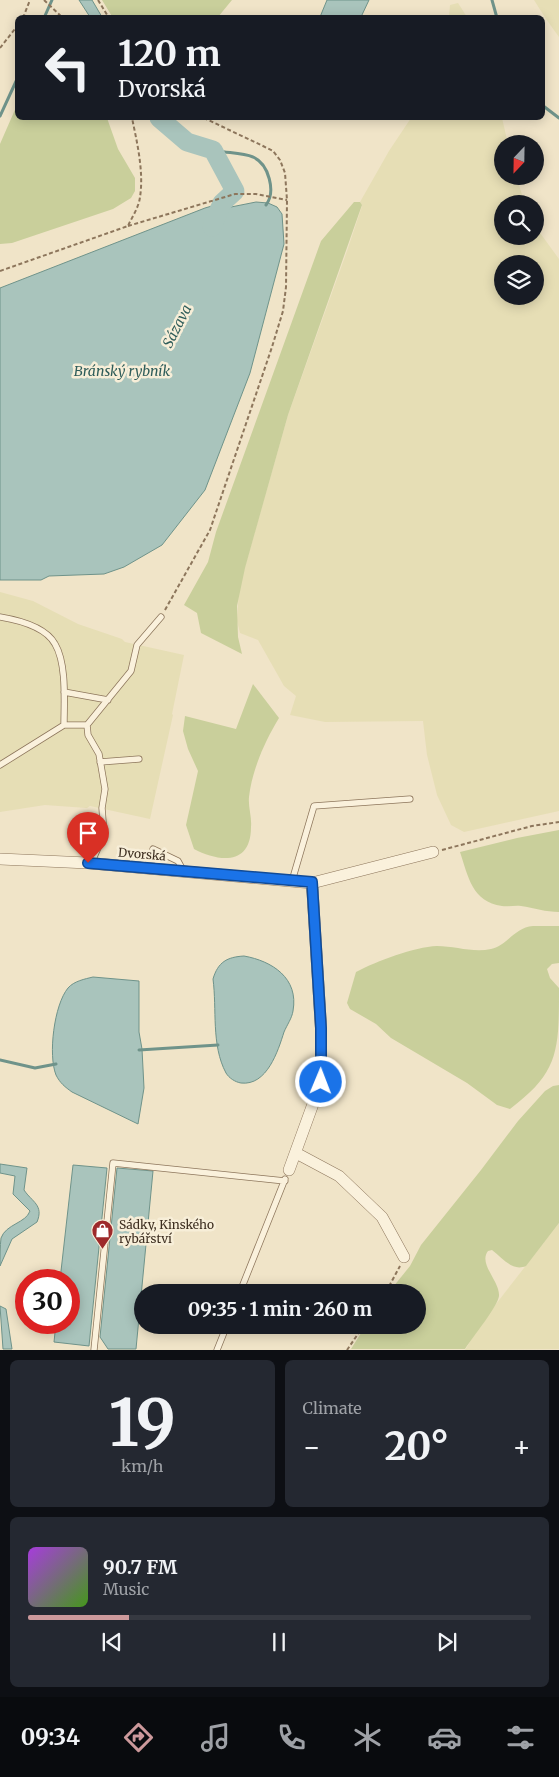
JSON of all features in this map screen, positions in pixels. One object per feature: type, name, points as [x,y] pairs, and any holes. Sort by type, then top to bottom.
[{"type":"street","name":"Dvorská","points":[[0,859],[91,864],[312,882],[433,852]]},
{"type":"street","points":[[287,1175],[321,1082],[321,1028],[312,882]]},
{"type":"street","points":[[296,1153],[339,1176],[382,1217],[404,1257]]},
{"type":"lane","points":[[0,617],[39,628],[55,643],[64,692],[64,725]]},
{"type":"lane","points":[[91,864],[104,834],[102,808],[105,789],[99,754],[88,735],[87,725],[131,671],[137,645],[161,617]]},
{"type":"lane","points":[[64,692],[108,700]]},
{"type":"lane","points":[[0,765],[64,725],[87,725]]},
{"type":"lane","points":[[100,762],[139,759]]},
{"type":"lane","points":[[292,881],[314,806],[410,799]]},
{"type":"lane","points":[[153,849],[178,861],[184,872]]},
{"type":"lane","points":[[94,1350],[112,1163],[287,1175],[243,1284]]},
{"type":"lane","points":[[217,1350],[223,1334]]},
{"type":"path","points":[[24,15],[30,0]]},
{"type":"path","points":[[44,0],[60,15]]},
{"type":"path","points":[[98,0],[107,15]]},
{"type":"path","points":[[0,48],[15,29]]},
{"type":"path","points":[[128,226],[140,198],[141,180],[133,120]]},
{"type":"path","points":[[161,617],[210,530],[272,347],[283,311],[286,287],[288,200],[285,173],[280,160],[273,151],[208,120]]},
{"type":"path","points":[[0,271],[128,226],[235,194],[256,194],[288,200]]},
{"type":"path","points":[[433,852],[532,826],[559,822]]},
{"type":"path","points":[[390,1284],[404,1257]]},
{"type":"path","points":[[347,1350],[358,1334]]},
{"type":"shaded area","points":[[534,0],[559,0],[559,37],[545,15]]},
{"type":"shaded area","points":[[458,3],[466,15],[449,15],[450,5]]},
{"type":"shaded area","points":[[410,120],[502,120],[506,135],[494,135],[494,185],[519,185],[522,195],[494,195],[494,245],[544,245],[544,238],[559,259],[559,811],[464,832],[451,825],[437,795],[427,755],[423,721],[325,722],[290,715],[296,696],[284,686],[258,640],[240,633],[237,621],[239,588],[288,415],[362,206],[360,202],[389,151]]},
{"type":"shaded area","points":[[0,592],[33,601],[78,624],[122,639],[125,642],[184,655],[150,819],[90,806],[87,808],[45,805],[0,812]]},
{"type":"shaded area","points":[[559,1223],[559,1349],[465,1350],[482,1322]]},
{"type":"green space","points":[[102,0],[232,0],[220,15],[111,15]]},
{"type":"green space","points":[[15,110],[15,120],[108,120],[118,149],[135,178],[135,191],[131,198],[113,209],[12,243],[0,244],[0,144]]},
{"type":"green space","points":[[354,202],[360,202],[362,205],[288,415],[245,568],[237,606],[238,637],[242,654],[201,633],[197,613],[184,605],[208,562],[216,532],[321,241]]},
{"type":"green space","points":[[253,684],[279,718],[264,746],[253,776],[249,801],[251,820],[250,840],[246,849],[240,855],[232,857],[213,857],[194,849],[186,825],[198,771],[188,749],[183,731],[185,716],[236,729]]},
{"type":"green space","points":[[559,830],[559,912],[492,904],[484,899],[473,886],[460,852]]},
{"type":"green space","points":[[533,926],[559,926],[559,963],[552,964],[547,969],[550,978],[559,988],[556,1044],[553,1058],[547,1071],[526,1096],[510,1109],[497,1105],[467,1083],[391,1038],[376,1024],[350,1009],[347,1003],[356,972],[374,963],[428,947],[444,946],[478,950],[491,949],[502,944],[521,929]]},
{"type":"green space","points":[[559,1085],[559,1223],[526,1266],[512,1266],[492,1250],[488,1251],[486,1256],[487,1267],[498,1290],[498,1301],[465,1349],[351,1349],[360,1334],[426,1334],[426,1284],[395,1284],[410,1266],[421,1245],[518,1121],[545,1091]]},
{"type":"water","points":[[79,0],[92,0],[101,15],[89,15]]},
{"type":"water","points":[[327,0],[369,0],[362,15],[321,15]]},
{"type":"water","points":[[154,120],[170,120],[190,137],[215,145],[222,156],[202,153],[193,149],[174,139]]},
{"type":"water","name":"Bránský rybník","points":[[256,202],[268,203],[277,207],[282,214],[284,244],[250,373],[205,490],[162,545],[124,567],[104,574],[49,576],[41,580],[0,580],[0,288],[205,208],[222,203],[231,207]]},
{"type":"water","points":[[244,956],[264,962],[281,973],[288,980],[294,999],[292,1016],[270,1066],[258,1079],[241,1083],[234,1081],[227,1075],[218,1051],[213,979],[218,968],[228,959]]},
{"type":"water","points":[[93,977],[139,981],[139,1032],[144,1088],[138,1124],[72,1092],[63,1085],[56,1075],[53,1043],[59,1006],[70,986]]},
{"type":"water","points":[[0,1164],[27,1168],[24,1190],[36,1204],[39,1216],[37,1222],[12,1239],[0,1266],[1,1238],[11,1226],[28,1215],[30,1211],[13,1194],[15,1176],[0,1173]]},
{"type":"water","points":[[73,1165],[107,1168],[89,1346],[54,1342],[55,1334],[80,1334],[80,1269],[61,1269]]},
{"type":"water","points":[[117,1168],[153,1171],[142,1284],[134,1284],[134,1334],[137,1334],[136,1349],[108,1349],[100,1337]]},
{"type":"water","points":[[0,1306],[6,1309],[12,1349],[3,1349]]},
{"type":"waterway","points":[[45,15],[52,0]]},
{"type":"waterway","points":[[492,0],[496,15]]},
{"type":"waterway","points":[[0,116],[15,84]]},
{"type":"waterway","points":[[545,107],[559,118]]},
{"type":"waterway","name":"Sázava","points":[[161,120],[187,142],[213,150],[235,191],[222,203],[212,227]]},
{"type":"waterway","points":[[218,151],[249,156],[259,161],[267,172],[269,179],[270,193],[266,205]]},
{"type":"waterway","points":[[139,1050],[218,1045]]},
{"type":"waterway","points":[[0,1060],[35,1068],[56,1064]]},
{"type":"place","name":"Sádky, Kinského rybářství","points":[[103,1250]]},
{"type":"route","points":[[88,863],[312,882],[321,1028],[321,1082]]}]
